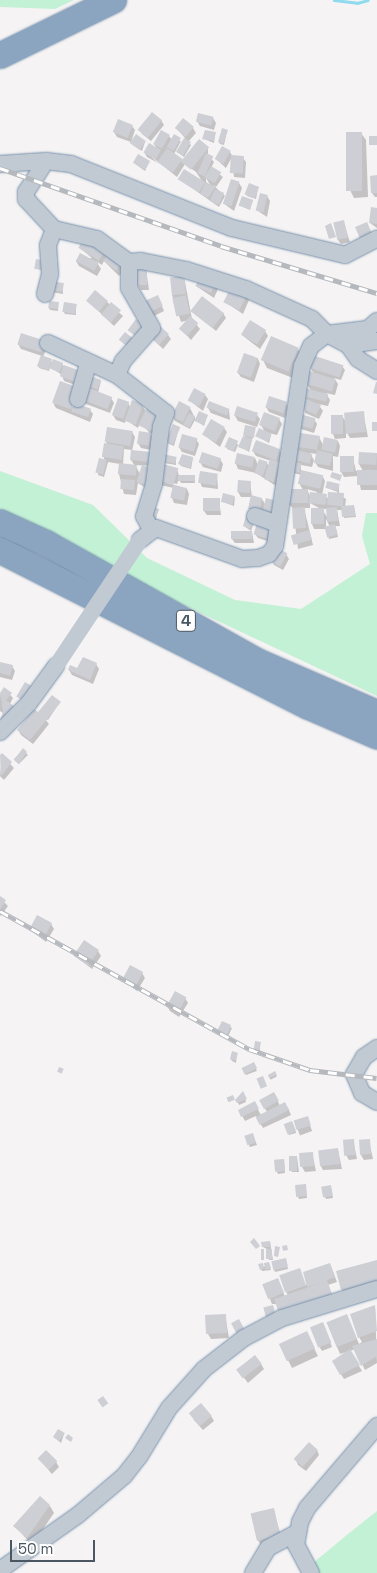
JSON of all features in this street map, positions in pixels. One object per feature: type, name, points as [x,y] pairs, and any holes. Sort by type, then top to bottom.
[{"type":"highway","points":[[0,55],[113,0]]},
{"type":"highway","name":"4","points":[[0,522],[46,543],[257,661],[377,713]]},
{"type":"highway","name":"4","points":[[0,550],[308,706],[377,736]]},
{"type":"street","points":[[46,161],[26,192],[26,199],[54,229],[97,239],[129,262],[141,261],[186,270],[246,289],[312,320],[327,334],[348,345],[358,358],[377,372]]},
{"type":"street","points":[[0,164],[46,161],[80,167],[224,225],[273,240],[345,255],[377,239]]},
{"type":"street","points":[[45,294],[50,274],[48,245],[54,229]]},
{"type":"street","points":[[117,375],[123,361],[152,328],[129,288],[129,262]]},
{"type":"street","points":[[146,534],[166,530],[251,560],[265,556],[273,550],[302,366],[311,346],[327,334],[368,329],[377,321]]},
{"type":"street","points":[[348,345],[377,341]]},
{"type":"street","points":[[0,732],[29,702],[56,666],[146,534],[144,516],[154,484],[161,427],[166,414],[117,375],[48,343]]},
{"type":"street","points":[[78,399],[88,363]]},
{"type":"street","points":[[255,516],[278,524]]},
{"type":"street","points":[[377,1048],[364,1057],[354,1074],[362,1092],[377,1102]]},
{"type":"street","points":[[0,1570],[78,1515],[124,1476],[139,1457],[169,1408],[204,1369],[244,1338],[282,1318],[377,1290]]},
{"type":"street","points":[[311,1573],[296,1545],[296,1533],[307,1508],[377,1426]]},
{"type":"street","points":[[253,1573],[268,1548],[296,1533]]},
{"type":"green space","points":[[0,0],[74,0],[55,9],[0,7]]},
{"type":"green space","points":[[0,471],[93,505],[147,558],[235,600],[301,609],[370,564],[362,536],[366,513],[377,513],[377,696],[154,591],[0,509]]},
{"type":"green space","points":[[377,1511],[377,1573],[301,1573],[348,1534]]},
{"type":"building","points":[[152,112],[162,120],[148,138],[138,130]]},
{"type":"building","points":[[198,113],[214,117],[211,126],[196,122]]},
{"type":"building","points":[[183,118],[194,127],[186,137],[175,128]]},
{"type":"building","points":[[118,119],[133,125],[128,138],[113,132]]},
{"type":"building","points":[[222,128],[228,130],[223,144],[218,142]]},
{"type":"building","points":[[161,130],[170,135],[162,149],[153,144]]},
{"type":"building","points":[[205,130],[216,132],[214,141],[202,139]]},
{"type":"building","points":[[346,132],[362,132],[362,191],[346,191]]},
{"type":"building","points":[[136,134],[146,141],[140,150],[130,143]]},
{"type":"building","points":[[174,134],[181,138],[173,151],[166,147]]},
{"type":"building","points":[[369,136],[377,136],[377,145],[369,145]]},
{"type":"building","points":[[184,138],[191,142],[183,156],[176,152]]},
{"type":"building","points":[[199,139],[209,147],[191,170],[181,162]]},
{"type":"building","points":[[149,143],[161,150],[156,160],[144,153]]},
{"type":"building","points":[[222,146],[231,151],[223,164],[215,159]]},
{"type":"building","points":[[167,148],[183,159],[173,173],[157,162]]},
{"type":"building","points":[[206,153],[213,156],[205,176],[197,173]]},
{"type":"building","points":[[138,154],[150,161],[145,170],[133,163]]},
{"type":"building","points":[[231,155],[244,156],[243,174],[230,173]]},
{"type":"building","points":[[211,166],[221,172],[215,183],[204,177]]},
{"type":"building","points":[[184,169],[205,182],[199,192],[178,179]]},
{"type":"building","points":[[377,175],[377,193],[371,193],[370,176]]},
{"type":"building","points":[[231,179],[240,182],[232,207],[223,204]]},
{"type":"building","points":[[206,182],[215,187],[208,198],[200,194]]},
{"type":"building","points":[[249,183],[259,187],[255,198],[245,194]]},
{"type":"building","points":[[215,189],[224,193],[219,205],[210,201]]},
{"type":"building","points":[[260,193],[268,195],[263,212],[256,210]]},
{"type":"building","points":[[242,196],[253,200],[250,210],[239,205]]},
{"type":"building","points":[[371,207],[377,208],[377,224],[369,223]]},
{"type":"building","points":[[344,220],[348,238],[337,240],[333,222]]},
{"type":"building","points":[[367,222],[372,234],[360,239],[355,227]]},
{"type":"building","points":[[331,223],[336,237],[329,239],[325,226]]},
{"type":"building","points":[[86,236],[106,249],[99,261],[78,248]]},
{"type":"building","points":[[110,252],[123,262],[116,271],[103,261]]},
{"type":"building","points":[[80,253],[99,263],[94,271],[76,261]]},
{"type":"building","points":[[36,259],[47,261],[45,271],[34,269]]},
{"type":"building","points":[[137,268],[147,268],[147,285],[137,285]]},
{"type":"building","points":[[184,276],[186,294],[172,295],[170,277]]},
{"type":"building","points":[[200,276],[216,283],[211,293],[196,286]]},
{"type":"building","points":[[50,281],[64,283],[63,292],[49,290]]},
{"type":"building","points":[[231,287],[247,295],[239,310],[223,302]]},
{"type":"building","points":[[95,290],[108,301],[99,312],[86,301]]},
{"type":"building","points":[[158,295],[163,306],[147,313],[142,302]]},
{"type":"building","points":[[186,295],[190,314],[176,316],[172,298]]},
{"type":"building","points":[[202,296],[224,313],[212,328],[190,311]]},
{"type":"building","points":[[49,301],[59,302],[58,309],[48,308]]},
{"type":"building","points":[[64,302],[77,304],[75,314],[62,312]]},
{"type":"building","points":[[111,302],[121,310],[111,323],[101,314]]},
{"type":"building","points":[[190,316],[198,323],[187,336],[179,329]]},
{"type":"building","points":[[136,319],[148,328],[140,339],[128,330]]},
{"type":"building","points":[[250,320],[266,330],[257,344],[241,334]]},
{"type":"building","points":[[160,326],[169,334],[159,345],[150,337]]},
{"type":"building","points":[[125,332],[136,341],[130,349],[119,340]]},
{"type":"building","points":[[21,333],[45,341],[41,352],[17,344]]},
{"type":"building","points":[[271,336],[299,348],[288,372],[261,360]]},
{"type":"building","points":[[244,353],[258,358],[251,378],[237,373]]},
{"type":"building","points":[[41,355],[52,359],[48,370],[37,366]]},
{"type":"building","points":[[312,355],[343,365],[339,378],[308,367]]},
{"type":"building","points":[[53,359],[63,363],[59,372],[49,368]]},
{"type":"building","points":[[64,365],[83,372],[79,383],[60,376]]},
{"type":"building","points":[[309,371],[336,379],[332,392],[305,383]]},
{"type":"building","points":[[88,375],[101,380],[97,389],[84,384]]},
{"type":"building","points":[[60,381],[79,388],[71,409],[52,403]]},
{"type":"building","points":[[377,382],[377,394],[373,393]]},
{"type":"building","points":[[86,387],[112,397],[107,409],[81,399]]},
{"type":"building","points":[[194,388],[206,394],[199,406],[188,400]]},
{"type":"building","points":[[304,388],[328,394],[326,402],[302,396]]},
{"type":"building","points":[[269,396],[287,402],[283,413],[265,407]]},
{"type":"building","points":[[118,398],[129,402],[123,419],[112,415]]},
{"type":"building","points":[[306,399],[321,405],[316,415],[301,408]]},
{"type":"building","points":[[132,400],[143,404],[136,425],[124,421]]},
{"type":"building","points":[[179,401],[191,407],[183,422],[171,416]]},
{"type":"building","points":[[209,401],[230,409],[227,415],[206,408]]},
{"type":"building","points":[[74,403],[91,409],[88,417],[71,412]]},
{"type":"building","points":[[237,406],[258,413],[255,422],[234,416]]},
{"type":"building","points":[[146,409],[159,415],[151,431],[138,425]]},
{"type":"building","points":[[199,411],[208,415],[204,425],[195,421]]},
{"type":"building","points":[[364,411],[366,432],[346,434],[344,413]]},
{"type":"building","points":[[264,412],[280,418],[275,431],[259,425]]},
{"type":"building","points":[[189,413],[195,416],[189,428],[183,425]]},
{"type":"building","points":[[300,414],[315,418],[313,429],[297,425]]},
{"type":"building","points":[[331,415],[343,415],[343,434],[331,434]]},
{"type":"building","points":[[211,419],[225,427],[216,443],[202,435]]},
{"type":"building","points":[[372,422],[377,422],[377,431],[372,431]]},
{"type":"building","points":[[173,424],[180,427],[173,445],[166,441]]},
{"type":"building","points":[[245,425],[256,427],[254,438],[243,436]]},
{"type":"building","points":[[107,427],[133,431],[130,446],[105,442]]},
{"type":"building","points":[[259,428],[272,434],[268,442],[255,436]]},
{"type":"building","points":[[139,431],[151,433],[149,446],[137,444]]},
{"type":"building","points":[[294,432],[320,436],[317,450],[292,446]]},
{"type":"building","points":[[182,434],[197,438],[194,452],[178,448]]},
{"type":"building","points":[[243,436],[252,439],[248,451],[238,447]]},
{"type":"building","points":[[229,437],[238,441],[234,451],[225,447]]},
{"type":"building","points":[[324,437],[338,440],[335,453],[321,450]]},
{"type":"building","points":[[256,440],[280,449],[276,461],[252,451]]},
{"type":"building","points":[[104,443],[124,446],[122,460],[102,457]]},
{"type":"building","points":[[294,449],[312,454],[310,464],[291,459]]},
{"type":"building","points":[[131,450],[151,452],[150,462],[130,460]]},
{"type":"building","points":[[317,450],[333,454],[330,466],[314,463]]},
{"type":"building","points":[[202,452],[221,458],[218,469],[199,462]]},
{"type":"building","points":[[359,452],[377,453],[376,465],[358,464]]},
{"type":"building","points":[[237,453],[255,457],[252,468],[235,464]]},
{"type":"building","points":[[163,454],[177,457],[175,464],[162,461]]},
{"type":"building","points":[[182,454],[193,457],[190,468],[178,464]]},
{"type":"building","points":[[340,456],[354,456],[354,472],[340,472]]},
{"type":"building","points":[[99,458],[107,460],[103,474],[95,473]]},
{"type":"building","points":[[259,459],[268,462],[263,476],[254,473]]},
{"type":"building","points":[[270,459],[280,462],[273,482],[264,479]]},
{"type":"building","points":[[291,461],[302,464],[299,473],[289,470]]},
{"type":"building","points":[[119,463],[137,465],[136,476],[118,474]]},
{"type":"building","points":[[160,463],[178,468],[174,485],[155,479]]},
{"type":"building","points":[[142,465],[154,469],[149,486],[136,482]]},
{"type":"building","points":[[301,470],[323,475],[320,489],[298,484]]},
{"type":"building","points":[[357,470],[377,470],[377,485],[357,485]]},
{"type":"building","points":[[200,471],[218,474],[216,486],[198,483]]},
{"type":"building","points":[[332,472],[342,475],[340,481],[330,477]]},
{"type":"building","points":[[178,475],[195,475],[195,481],[178,481]]},
{"type":"building","points":[[121,479],[135,480],[134,490],[120,489]]},
{"type":"building","points":[[238,480],[251,481],[250,493],[237,492]]},
{"type":"building","points":[[327,481],[340,484],[338,491],[325,488]]},
{"type":"building","points":[[173,485],[187,488],[184,501],[170,498]]},
{"type":"building","points":[[286,489],[308,489],[308,503],[286,503]]},
{"type":"building","points":[[310,492],[327,494],[326,505],[309,503]]},
{"type":"building","points":[[328,492],[344,493],[343,506],[354,505],[355,516],[342,517],[341,506],[327,505]]},
{"type":"building","points":[[223,493],[235,496],[232,505],[221,502]]},
{"type":"building","points":[[251,495],[262,498],[260,511],[248,509]]},
{"type":"building","points":[[203,498],[220,498],[220,511],[203,511]]},
{"type":"building","points":[[266,498],[278,501],[274,517],[262,514]]},
{"type":"building","points":[[152,506],[159,509],[155,519],[148,516]]},
{"type":"building","points":[[305,507],[306,528],[293,529],[292,508]]},
{"type":"building","points":[[337,507],[338,521],[327,522],[326,508]]},
{"type":"building","points":[[311,508],[324,508],[324,524],[311,524]]},
{"type":"building","points":[[246,516],[254,519],[250,529],[243,526]]},
{"type":"building","points":[[258,520],[271,524],[267,538],[254,534]]},
{"type":"building","points":[[335,524],[338,535],[327,537],[324,527]]},
{"type":"building","points":[[309,530],[312,540],[294,545],[291,536]]},
{"type":"building","points":[[231,531],[252,531],[252,539],[231,539]]},
{"type":"building","points":[[276,547],[287,553],[280,566],[269,560]]},
{"type":"building","points":[[83,657],[97,663],[90,680],[68,670],[70,665],[77,668]]},
{"type":"building","points":[[0,662],[13,665],[10,676],[0,673]]},
{"type":"building","points":[[25,682],[35,688],[27,703],[16,697]]},
{"type":"building","points":[[4,687],[12,693],[6,700],[15,707],[0,722],[3,712],[0,693]]},
{"type":"building","points":[[52,695],[61,702],[30,740],[17,730],[34,709],[38,712]]},
{"type":"building","points":[[23,748],[27,752],[19,764],[14,760]]},
{"type":"building","points":[[2,753],[12,762],[1,776],[0,755]]},
{"type":"building","points":[[0,896],[6,900],[0,910]]},
{"type":"building","points":[[37,915],[52,923],[44,938],[29,930]]},
{"type":"building","points":[[84,940],[99,950],[88,966],[73,956]]},
{"type":"building","points":[[130,965],[143,972],[135,987],[122,980]]},
{"type":"building","points":[[175,991],[186,997],[178,1013],[166,1007]]},
{"type":"building","points":[[222,1021],[231,1025],[226,1038],[216,1033]]},
{"type":"building","points":[[255,1041],[261,1042],[260,1051],[254,1050]]},
{"type":"building","points":[[232,1051],[238,1053],[235,1061],[230,1059]]},
{"type":"building","points":[[254,1062],[257,1068],[245,1075],[242,1068]]},
{"type":"building","points":[[59,1067],[64,1069],[62,1074],[57,1072]]},
{"type":"building","points":[[275,1071],[277,1075],[269,1078],[268,1075]]},
{"type":"building","points":[[263,1076],[267,1086],[261,1089],[257,1079]]},
{"type":"building","points":[[243,1091],[247,1099],[237,1103],[235,1100]]},
{"type":"building","points":[[274,1092],[279,1101],[264,1109],[259,1100]]},
{"type":"building","points":[[233,1095],[235,1100],[228,1102],[227,1098]]},
{"type":"building","points":[[255,1101],[259,1109],[241,1117],[238,1110]]},
{"type":"building","points":[[285,1102],[289,1110],[260,1125],[256,1117]]},
{"type":"building","points":[[308,1116],[311,1126],[297,1130],[294,1120]]},
{"type":"building","points":[[292,1121],[296,1131],[288,1135],[284,1124]]},
{"type":"building","points":[[253,1133],[256,1143],[247,1145],[244,1136]]},
{"type":"building","points":[[354,1139],[355,1155],[344,1156],[343,1140]]},
{"type":"building","points":[[370,1139],[371,1154],[360,1155],[359,1140]]},
{"type":"building","points":[[338,1148],[340,1164],[320,1166],[318,1150]]},
{"type":"building","points":[[313,1152],[314,1166],[300,1167],[299,1153]]},
{"type":"building","points":[[289,1156],[297,1156],[297,1171],[289,1171]]},
{"type":"building","points":[[284,1159],[285,1171],[275,1172],[274,1160]]},
{"type":"building","points":[[306,1184],[307,1196],[296,1197],[295,1185]]},
{"type":"building","points":[[331,1185],[333,1196],[323,1198],[321,1187]]},
{"type":"building","points":[[254,1238],[260,1246],[256,1249],[250,1242]]},
{"type":"building","points":[[270,1241],[271,1247],[262,1247],[261,1242]]},
{"type":"building","points":[[287,1245],[288,1250],[283,1251],[282,1246]]},
{"type":"building","points":[[275,1246],[280,1247],[278,1257],[274,1256]]},
{"type":"building","points":[[261,1249],[264,1249],[264,1260],[261,1260]]},
{"type":"building","points":[[266,1249],[272,1249],[272,1259],[266,1259]]},
{"type":"building","points":[[286,1258],[288,1267],[273,1270],[271,1261]]},
{"type":"building","points":[[377,1260],[377,1280],[341,1290],[336,1271]]},
{"type":"building","points":[[269,1262],[271,1268],[265,1270],[264,1263]]},
{"type":"building","points":[[263,1263],[264,1268],[260,1270],[258,1264]]},
{"type":"building","points":[[330,1263],[335,1277],[327,1280],[333,1297],[280,1316],[274,1299],[321,1283],[307,1287],[303,1272]]},
{"type":"building","points":[[300,1268],[306,1285],[285,1292],[279,1275]]},
{"type":"building","points":[[278,1278],[284,1293],[268,1299],[262,1284]]},
{"type":"building","points":[[273,1305],[277,1320],[267,1323],[263,1308]]},
{"type":"building","points":[[375,1305],[377,1331],[358,1338],[350,1314]]},
{"type":"building","points":[[226,1314],[227,1333],[206,1334],[205,1315]]},
{"type":"building","points":[[347,1314],[357,1339],[337,1347],[327,1322]]},
{"type":"building","points":[[239,1319],[246,1332],[238,1336],[231,1323]]},
{"type":"building","points":[[323,1322],[331,1342],[318,1348],[310,1327]]},
{"type":"building","points":[[307,1331],[315,1348],[287,1361],[279,1344]]},
{"type":"building","points":[[377,1339],[377,1356],[361,1366],[352,1346]]},
{"type":"building","points":[[350,1349],[360,1365],[340,1375],[332,1361]]},
{"type":"building","points":[[255,1355],[262,1364],[243,1378],[236,1370]]},
{"type":"building","points":[[103,1396],[108,1403],[103,1407],[97,1400]]},
{"type":"building","points":[[201,1403],[212,1416],[200,1426],[189,1413]]},
{"type":"building","points":[[58,1429],[65,1433],[59,1441],[53,1437]]},
{"type":"building","points":[[68,1434],[73,1438],[71,1442],[65,1438]]},
{"type":"building","points":[[309,1442],[318,1450],[303,1467],[294,1459]]},
{"type":"building","points":[[46,1450],[57,1461],[49,1470],[38,1458]]},
{"type":"building","points":[[40,1496],[50,1505],[27,1538],[13,1526]]},
{"type":"building","points":[[274,1508],[280,1535],[257,1541],[251,1513]]},
{"type":"waterway","points":[[334,0],[357,3],[368,0]]},
{"type":"railway","points":[[0,168],[221,246],[377,293]]},
{"type":"railway","points":[[0,911],[249,1049],[310,1070],[377,1078]]}]
